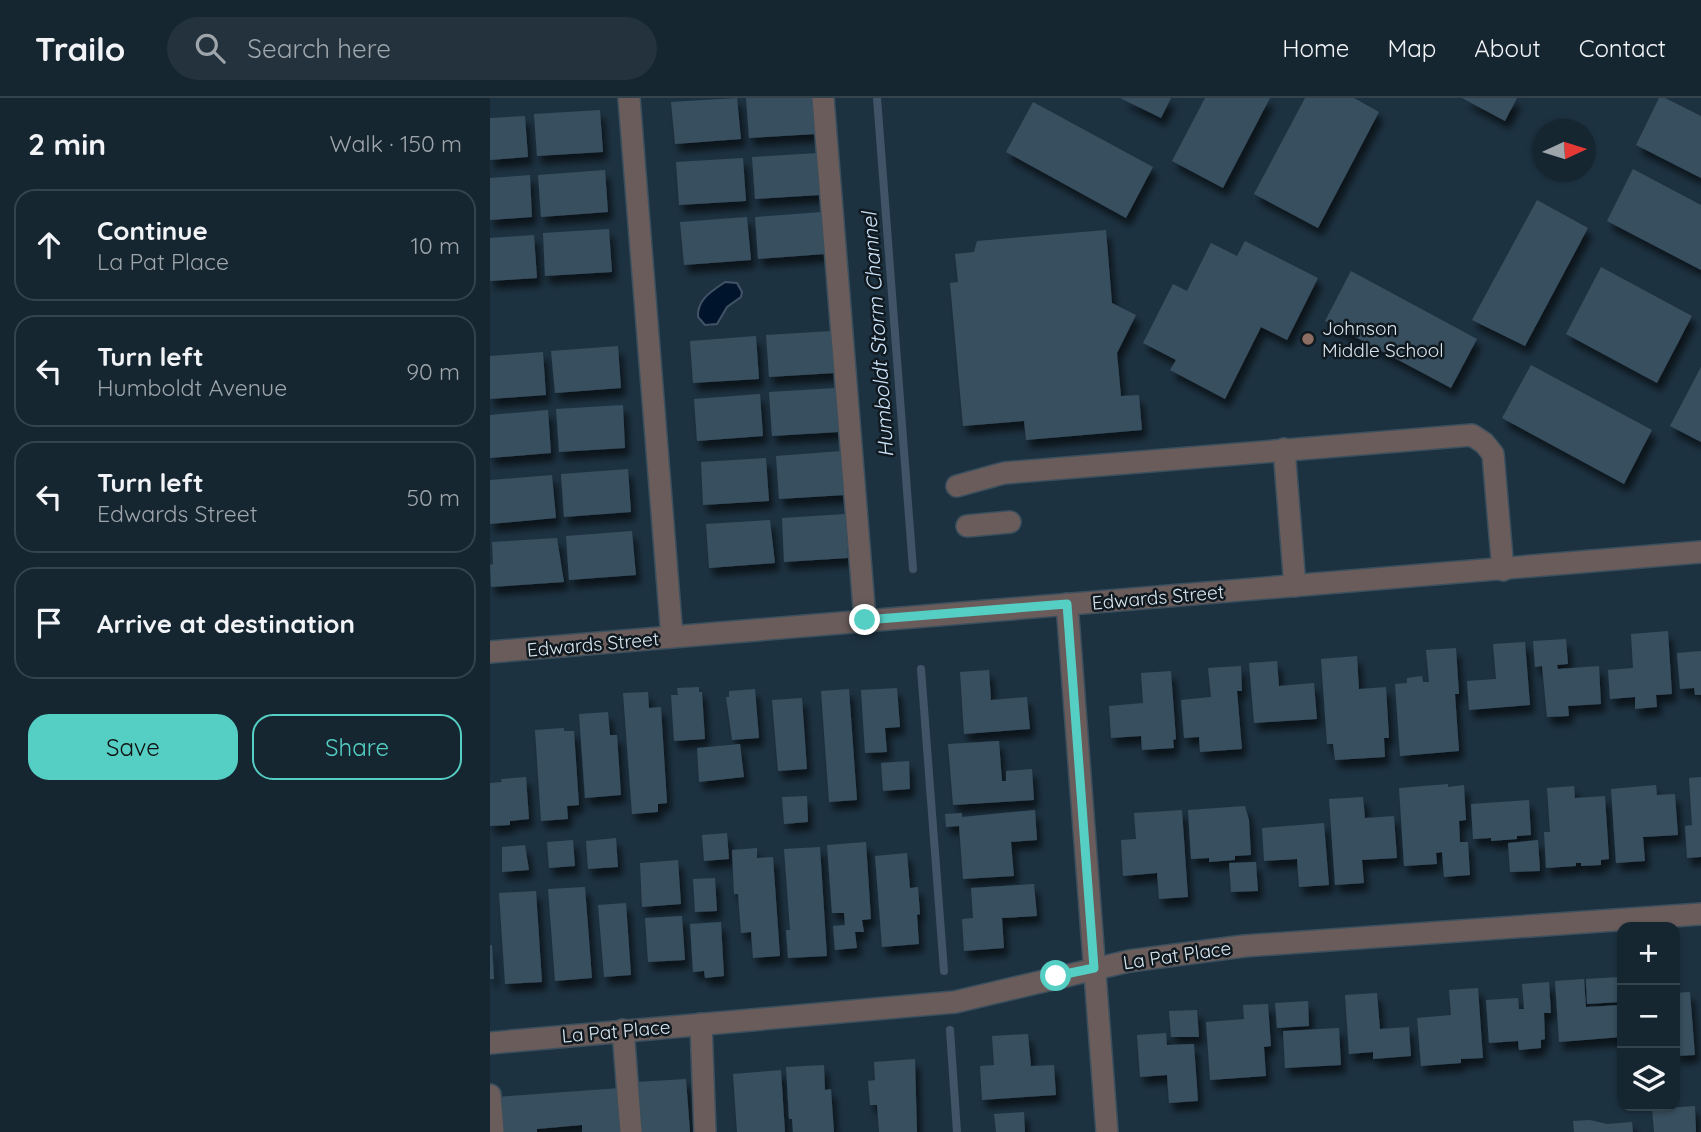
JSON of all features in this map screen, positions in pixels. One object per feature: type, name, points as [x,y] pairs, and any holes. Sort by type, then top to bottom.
[{"type":"street","points":[[629,98],[672,637]]},
{"type":"street","points":[[823,98],[865,620]]},
{"type":"street","points":[[957,486],[1004,473],[1472,435],[1484,443],[1493,454],[1503,570]]},
{"type":"street","points":[[1284,449],[1295,586]]},
{"type":"street","points":[[967,526],[1010,522]]},
{"type":"street","name":"Edwards Street","points":[[490,652],[1701,552]]},
{"type":"street","points":[[1067,604],[1107,1132]]},
{"type":"street","name":"La Pat Place","points":[[490,1043],[946,1002],[1094,968],[1166,955],[1244,946],[1701,914]]},
{"type":"street","points":[[701,1024],[705,1132]]},
{"type":"street","points":[[623,1031],[631,1132]]},
{"type":"street","points":[[490,1095],[492,1132]]},
{"type":"water","points":[[725,282],[737,283],[742,292],[741,297],[727,307],[717,324],[705,325],[698,317],[700,305],[706,296]]},
{"type":"building","points":[[737,98],[741,139],[675,144],[671,102]]},
{"type":"building","points":[[746,98],[813,98],[816,134],[749,138]]},
{"type":"building","points":[[1120,98],[1171,98],[1161,118]]},
{"type":"building","points":[[1205,98],[1270,98],[1223,188],[1172,161]]},
{"type":"building","points":[[1305,98],[1354,98],[1379,112],[1318,228],[1254,194]]},
{"type":"building","points":[[1462,98],[1517,98],[1505,121]]},
{"type":"building","points":[[1659,98],[1665,98],[1701,116],[1701,178],[1636,145]]},
{"type":"building","points":[[1033,102],[1153,167],[1126,218],[1006,152]]},
{"type":"building","points":[[600,110],[603,152],[537,156],[534,114]]},
{"type":"building","points":[[525,116],[528,157],[490,160],[490,118]]},
{"type":"building","points":[[818,153],[820,195],[755,199],[752,157]]},
{"type":"building","points":[[743,158],[746,201],[679,205],[676,162]]},
{"type":"building","points":[[1633,169],[1701,205],[1701,270],[1607,221]]},
{"type":"building","points":[[605,170],[608,212],[541,217],[538,175]]},
{"type":"building","points":[[530,175],[532,217],[490,220],[490,178]]},
{"type":"building","points":[[1537,200],[1588,228],[1525,346],[1472,320]]},
{"type":"building","points":[[822,212],[825,254],[758,259],[755,217]]},
{"type":"building","points":[[747,217],[751,260],[684,265],[680,222]]},
{"type":"building","points":[[609,229],[612,272],[545,276],[543,233]]},
{"type":"building","points":[[1106,230],[1112,303],[1136,315],[1117,353],[1121,396],[1139,395],[1142,430],[1026,440],[1024,421],[963,426],[950,283],[958,282],[955,254],[974,252],[977,241]]},
{"type":"building","points":[[534,235],[537,278],[490,281],[490,238]]},
{"type":"building","points":[[1245,241],[1318,278],[1287,340],[1261,327],[1225,399],[1170,370],[1176,360],[1143,343],[1173,284],[1187,291],[1211,243],[1237,256]]},
{"type":"building","points":[[1601,267],[1692,316],[1657,383],[1566,334]]},
{"type":"building","points":[[1351,271],[1477,339],[1451,388],[1325,321]]},
{"type":"building","points":[[832,331],[835,373],[769,377],[766,335]]},
{"type":"building","points":[[756,336],[759,379],[693,383],[690,341]]},
{"type":"building","points":[[618,346],[621,388],[555,393],[551,351]]},
{"type":"building","points":[[543,352],[546,395],[490,399],[490,356]]},
{"type":"building","points":[[1531,365],[1652,430],[1624,484],[1502,418]]},
{"type":"building","points":[[1701,367],[1701,442],[1670,426]]},
{"type":"building","points":[[836,388],[839,432],[772,436],[769,392]]},
{"type":"building","points":[[760,394],[763,436],[697,441],[694,399]]},
{"type":"building","points":[[623,405],[625,448],[559,452],[556,409]]},
{"type":"building","points":[[548,410],[551,453],[490,458],[490,415]]},
{"type":"building","points":[[842,451],[845,495],[779,499],[776,456]]},
{"type":"building","points":[[766,458],[769,501],[703,505],[701,462]]},
{"type":"building","points":[[628,469],[631,512],[564,517],[561,474]]},
{"type":"building","points":[[552,475],[556,518],[490,524],[490,480]]},
{"type":"building","points":[[845,514],[848,558],[784,562],[782,518]]},
{"type":"building","points":[[770,520],[775,563],[709,568],[706,524]]},
{"type":"building","points":[[632,531],[636,575],[569,580],[566,536]]},
{"type":"building","points":[[557,538],[564,582],[491,587],[492,542]]},
{"type":"building","points":[[1668,631],[1672,694],[1656,695],[1657,707],[1635,709],[1635,697],[1610,699],[1608,670],[1633,668],[1631,634]]},
{"type":"building","points":[[1566,639],[1568,664],[1557,665],[1558,669],[1599,666],[1601,704],[1568,706],[1569,716],[1547,717],[1542,666],[1535,667],[1533,641]]},
{"type":"building","points":[[1525,642],[1530,705],[1469,710],[1467,681],[1496,679],[1493,644]]},
{"type":"building","points":[[1456,648],[1459,694],[1455,694],[1459,751],[1400,756],[1395,684],[1407,683],[1407,678],[1422,676],[1423,682],[1429,682],[1426,650]]},
{"type":"building","points":[[1701,651],[1701,695],[1695,695],[1694,688],[1680,689],[1677,653]]},
{"type":"building","points":[[1357,656],[1359,689],[1386,687],[1389,738],[1384,738],[1385,757],[1335,760],[1333,744],[1327,744],[1321,659]]},
{"type":"building","points":[[1277,661],[1279,686],[1314,683],[1317,719],[1254,723],[1249,663]]},
{"type":"building","points":[[1241,666],[1242,691],[1237,691],[1242,749],[1200,752],[1199,737],[1184,738],[1181,700],[1211,697],[1208,668]]},
{"type":"building","points":[[989,670],[991,700],[1027,697],[1030,729],[964,734],[960,672]]},
{"type":"building","points":[[1171,671],[1176,739],[1173,740],[1174,748],[1142,750],[1141,736],[1111,738],[1109,706],[1143,703],[1141,673]]},
{"type":"building","points":[[699,687],[699,692],[702,692],[705,739],[674,741],[671,695],[678,695],[677,688]]},
{"type":"building","points":[[897,688],[900,727],[885,728],[887,752],[865,753],[861,690]]},
{"type":"building","points":[[755,689],[759,738],[732,740],[726,697],[729,697],[729,691]]},
{"type":"building","points":[[849,689],[857,800],[829,802],[821,691]]},
{"type":"building","points":[[648,692],[649,708],[661,707],[667,803],[658,804],[658,812],[632,814],[623,693]]},
{"type":"building","points":[[802,698],[807,769],[778,771],[772,700]]},
{"type":"building","points":[[608,712],[610,735],[617,735],[621,795],[585,798],[579,714]]},
{"type":"building","points":[[564,728],[564,731],[574,731],[579,805],[567,806],[568,819],[541,821],[535,730]]},
{"type":"building","points":[[999,741],[1002,781],[1006,781],[1006,771],[1032,769],[1034,800],[953,805],[948,744]]},
{"type":"building","points":[[740,744],[744,777],[699,782],[697,748]]},
{"type":"building","points":[[909,761],[910,789],[883,791],[881,763]]},
{"type":"building","points":[[526,777],[529,819],[510,821],[510,825],[490,826],[490,783],[502,782],[501,779]]},
{"type":"building","points":[[1701,777],[1701,857],[1687,858],[1685,826],[1692,825],[1689,778]]},
{"type":"building","points":[[1448,784],[1448,787],[1464,785],[1466,820],[1459,821],[1460,842],[1468,842],[1470,875],[1444,877],[1442,852],[1436,853],[1437,864],[1404,866],[1399,788]]},
{"type":"building","points":[[1656,785],[1657,795],[1675,794],[1678,835],[1643,837],[1645,861],[1616,863],[1611,789]]},
{"type":"building","points":[[1574,786],[1575,798],[1605,796],[1609,859],[1601,860],[1601,865],[1581,866],[1581,863],[1576,863],[1576,866],[1546,868],[1544,832],[1550,832],[1547,788]]},
{"type":"building","points":[[807,796],[808,822],[784,824],[782,797]]},
{"type":"building","points":[[1363,797],[1365,818],[1394,816],[1397,858],[1362,860],[1364,883],[1335,885],[1329,799]]},
{"type":"building","points":[[1529,800],[1531,835],[1491,841],[1491,838],[1473,839],[1471,804]]},
{"type":"building","points":[[1245,806],[1249,820],[1251,855],[1235,856],[1235,860],[1209,862],[1209,858],[1191,859],[1188,810]]},
{"type":"building","points":[[1035,810],[1037,840],[1011,842],[1014,876],[963,879],[959,826],[946,827],[945,814],[962,813],[962,817]]},
{"type":"building","points":[[1182,810],[1188,897],[1159,899],[1157,873],[1123,876],[1121,840],[1136,839],[1134,813]]},
{"type":"building","points":[[1324,823],[1329,885],[1299,887],[1297,859],[1264,861],[1262,828]]},
{"type":"building","points":[[727,833],[729,859],[704,861],[702,835]]},
{"type":"building","points":[[616,838],[618,867],[588,869],[586,841]]},
{"type":"building","points":[[573,840],[575,866],[549,868],[547,842]]},
{"type":"building","points":[[1538,840],[1540,871],[1510,872],[1508,843]]},
{"type":"building","points":[[866,842],[871,919],[862,920],[864,932],[855,932],[857,948],[835,950],[833,926],[845,925],[844,913],[832,913],[827,845]]},
{"type":"building","points":[[525,845],[529,870],[502,872],[502,847]]},
{"type":"building","points":[[820,847],[827,956],[788,958],[786,930],[790,930],[784,849]]},
{"type":"building","points":[[757,848],[757,858],[773,857],[780,956],[753,958],[751,932],[741,933],[738,894],[734,894],[732,850]]},
{"type":"building","points":[[907,853],[910,888],[918,887],[919,944],[882,947],[875,856]]},
{"type":"building","points":[[678,860],[681,904],[642,907],[640,863]]},
{"type":"building","points":[[1256,862],[1258,891],[1231,892],[1229,863]]},
{"type":"building","points":[[715,878],[717,911],[695,912],[693,879]]},
{"type":"building","points":[[1034,884],[1037,916],[1002,918],[1004,948],[964,951],[962,919],[973,918],[971,888]]},
{"type":"building","points":[[585,887],[592,978],[555,981],[548,889]]},
{"type":"building","points":[[536,891],[542,982],[505,984],[499,893]]},
{"type":"building","points":[[626,903],[631,975],[604,977],[598,905]]},
{"type":"building","points":[[682,916],[685,960],[648,962],[645,918]]},
{"type":"building","points":[[721,922],[724,976],[705,978],[704,971],[693,972],[690,924]]},
{"type":"building","points":[[492,945],[494,979],[490,979]]},
{"type":"building","points":[[1617,977],[1617,1002],[1587,1004],[1586,979]]},
{"type":"building","points":[[1584,979],[1586,1007],[1617,1005],[1617,1037],[1559,1042],[1555,981]]},
{"type":"building","points":[[1549,982],[1551,1013],[1544,1013],[1545,1039],[1541,1040],[1541,1048],[1519,1050],[1518,1041],[1489,1043],[1486,1000],[1518,998],[1519,1009],[1524,1009],[1522,984]]},
{"type":"building","points":[[1478,988],[1483,1058],[1461,1059],[1461,1063],[1421,1066],[1417,1018],[1451,1015],[1449,990]]},
{"type":"building","points":[[1690,992],[1695,1055],[1680,1056],[1680,993]]},
{"type":"building","points":[[1377,993],[1380,1029],[1409,1027],[1411,1056],[1373,1059],[1373,1052],[1349,1054],[1345,995]]},
{"type":"building","points":[[1308,1001],[1309,1026],[1277,1028],[1275,1003]]},
{"type":"building","points":[[1268,1004],[1271,1046],[1264,1047],[1266,1076],[1210,1080],[1206,1022],[1244,1019],[1243,1005]]},
{"type":"building","points":[[1197,1010],[1199,1037],[1171,1037],[1169,1011]]},
{"type":"building","points":[[1339,1028],[1341,1065],[1285,1068],[1283,1031]]},
{"type":"building","points":[[1166,1033],[1167,1045],[1194,1044],[1198,1101],[1169,1103],[1167,1075],[1140,1077],[1137,1035]]},
{"type":"building","points":[[1028,1034],[1031,1066],[1054,1065],[1056,1095],[982,1100],[980,1066],[994,1065],[992,1036]]},
{"type":"building","points":[[915,1059],[917,1132],[879,1132],[877,1105],[870,1105],[868,1081],[875,1080],[874,1062]]},
{"type":"building","points":[[824,1065],[825,1090],[831,1089],[834,1132],[793,1132],[792,1119],[789,1119],[786,1067]]},
{"type":"building","points":[[781,1070],[785,1132],[737,1132],[733,1074]]},
{"type":"building","points":[[686,1079],[690,1132],[640,1132],[636,1082]]},
{"type":"building","points":[[620,1088],[624,1132],[582,1132],[582,1125],[537,1129],[537,1132],[498,1132],[496,1097]]},
{"type":"building","points":[[1695,1106],[1696,1132],[1654,1132],[1652,1111],[1680,1111],[1680,1107]]},
{"type":"building","points":[[1024,1112],[1025,1132],[996,1132],[994,1114]]},
{"type":"building","points":[[1590,1120],[1607,1124],[1632,1122],[1633,1132],[1574,1132],[1573,1121]]},
{"type":"waterway","name":"Humboldt Storm Channel","points":[[877,98],[913,569]]},
{"type":"waterway","points":[[921,669],[944,971]]},
{"type":"waterway","name":"Humboldt Storm Channel","points":[[950,1030],[957,1132]]},
{"type":"place","name":"Johnson Middle School","points":[[1308,339]]},
{"type":"route","points":[[865,620],[1067,604],[1094,968],[1056,976]]}]
